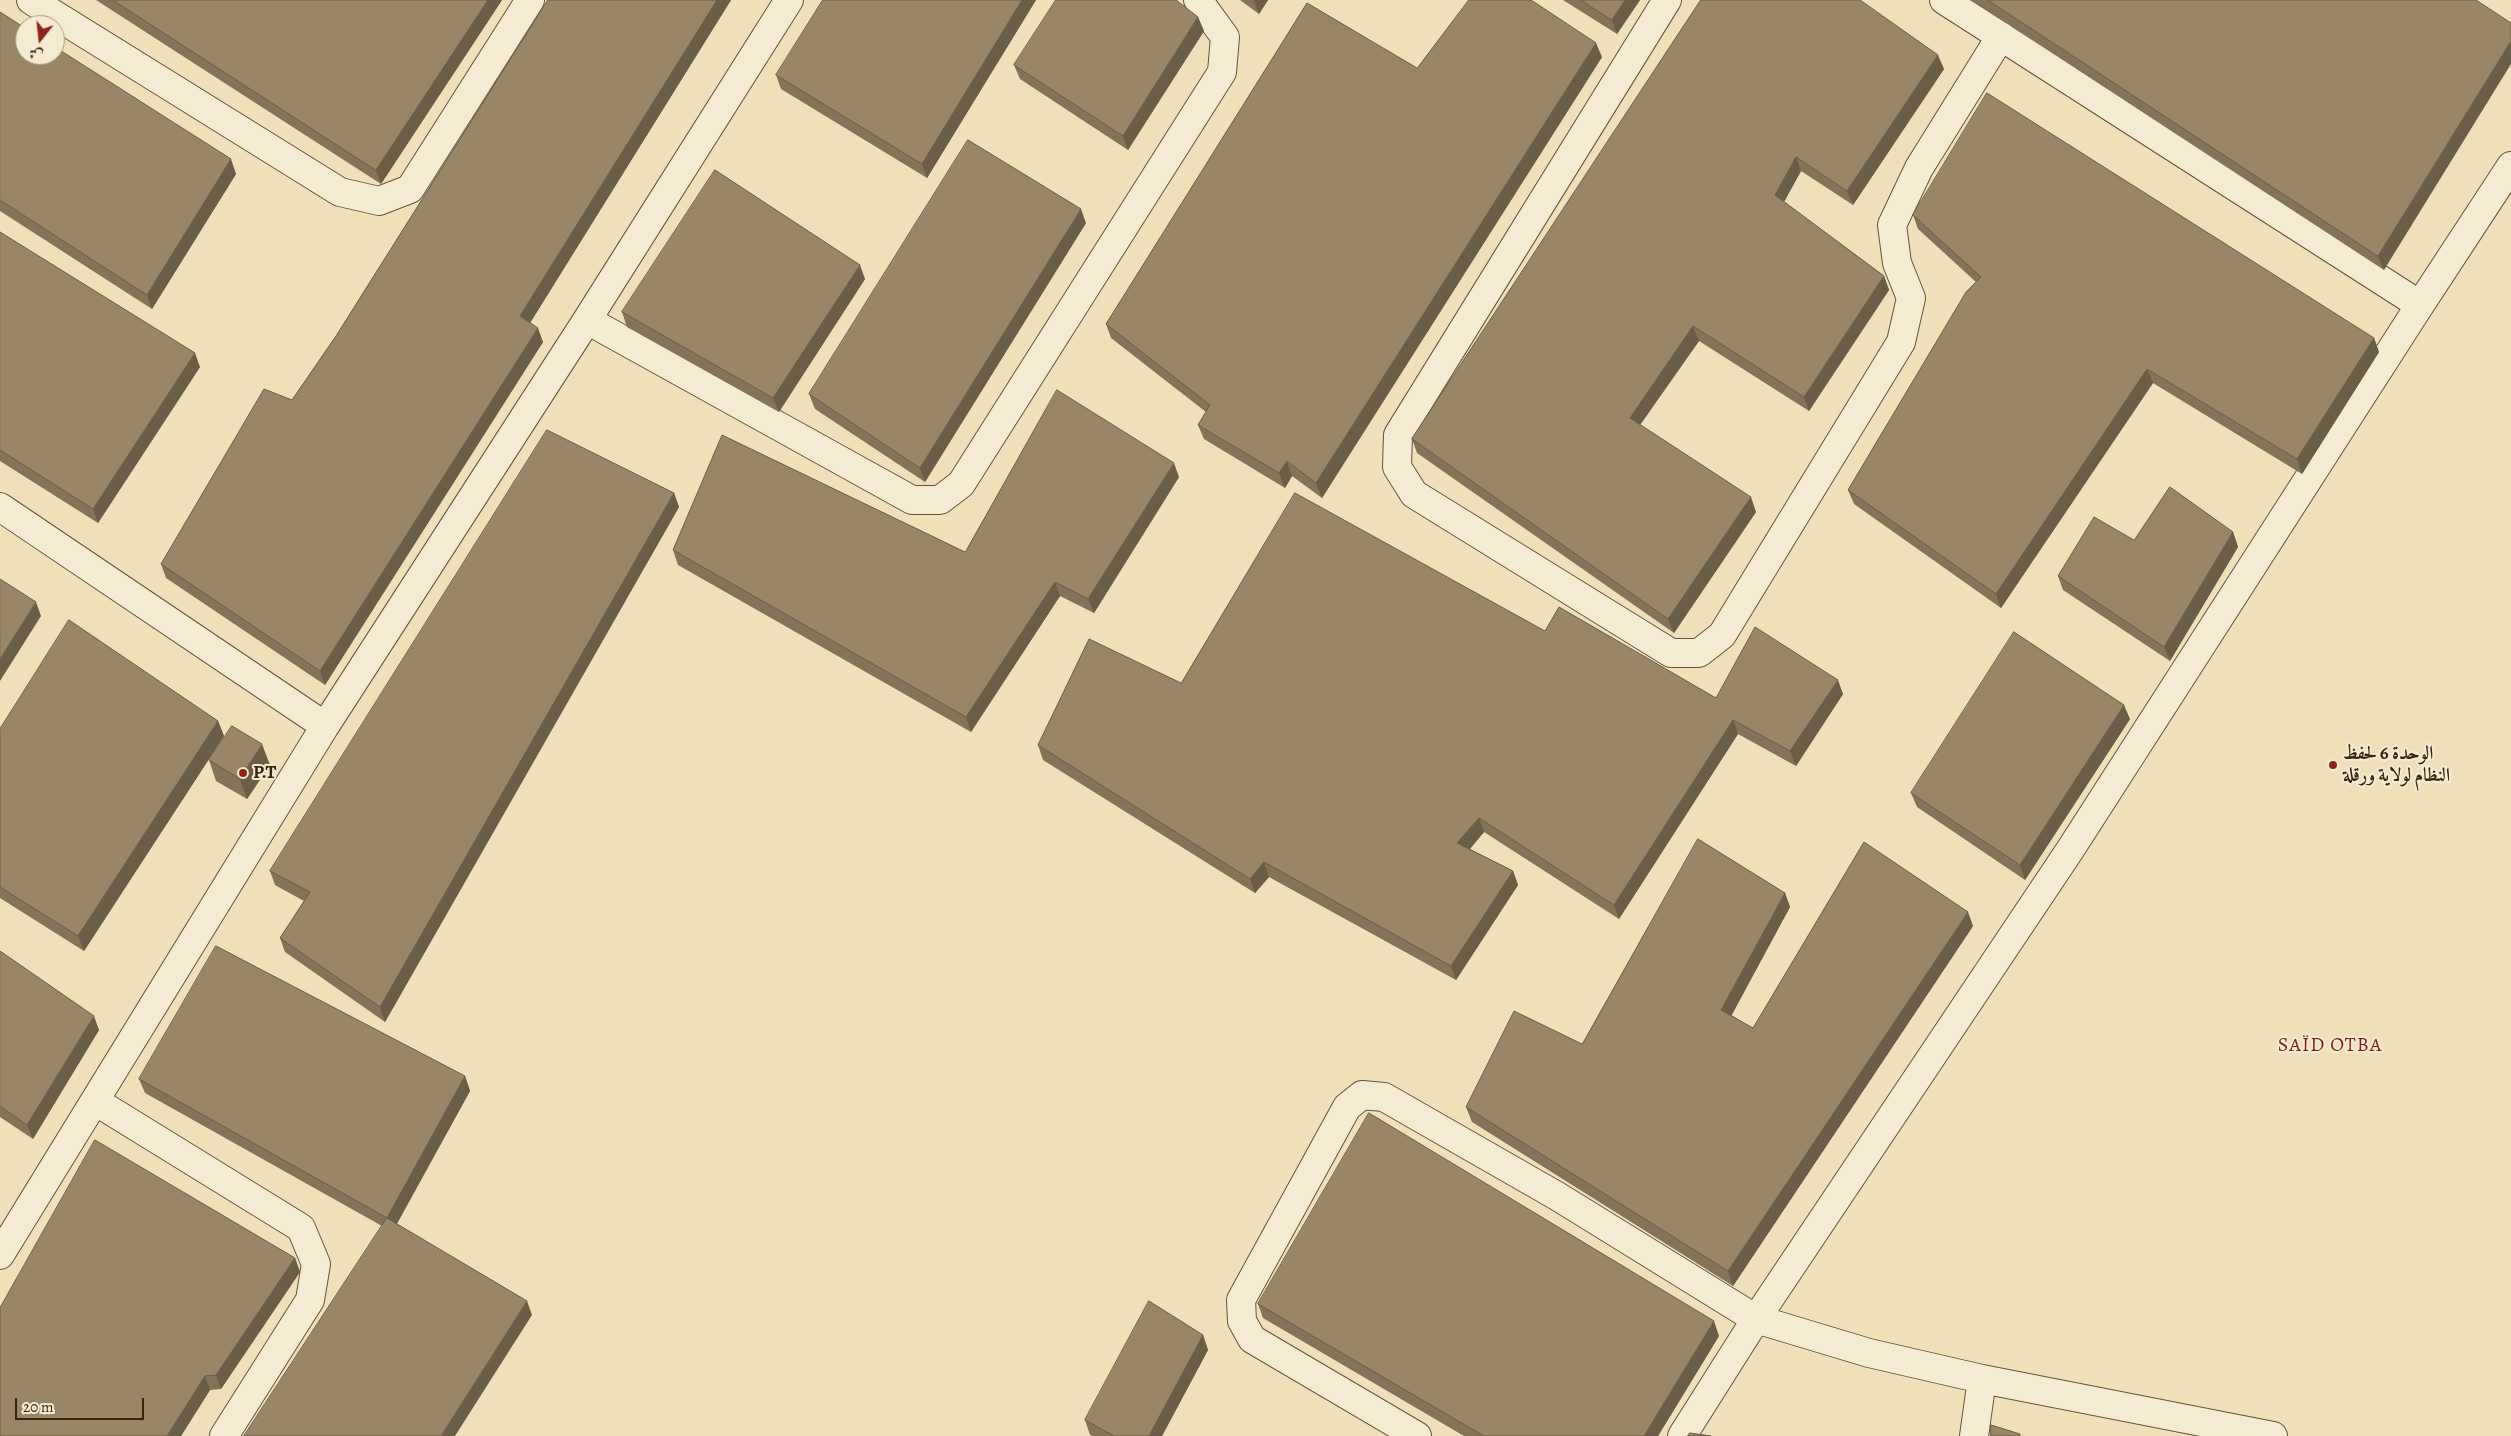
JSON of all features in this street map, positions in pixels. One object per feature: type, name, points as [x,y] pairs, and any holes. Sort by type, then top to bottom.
[{"type":"street","points":[[31,0],[340,192],[379,201],[410,189],[530,0]]},
{"type":"street","points":[[0,1255],[325,726],[587,320],[790,0]]},
{"type":"street","points":[[587,320],[912,500],[940,500],[961,484],[1222,72],[1225,37],[1198,0]]},
{"type":"street","points":[[1667,0],[1398,435],[1398,467],[1414,494],[1671,653],[1699,653],[1722,635],[1901,342],[1911,298],[1897,263],[1892,225],[1919,168],[2001,36]]},
{"type":"street","points":[[1944,0],[2420,305]]},
{"type":"street","points":[[1682,1436],[1756,1319],[2070,850],[2511,166]]},
{"type":"street","points":[[0,507],[325,726]]},
{"type":"street","points":[[1417,1436],[1252,1339],[1242,1321],[1241,1300],[1347,1107],[1362,1095],[1384,1097],[1557,1196],[1756,1319],[1869,1353],[1982,1379],[2274,1436]]},
{"type":"street","points":[[95,1101],[301,1228],[316,1264],[310,1300],[224,1436]]},
{"type":"street","points":[[1974,1436],[1982,1379]]},
{"type":"building","points":[[113,0],[488,0],[376,170]]},
{"type":"building","points":[[548,0],[717,0],[520,316],[538,328],[320,671],[161,564],[264,389],[292,400],[336,336]]},
{"type":"building","points":[[823,0],[1022,0],[922,164],[776,75]]},
{"type":"building","points":[[1056,0],[1176,0],[1198,17],[1123,136],[1014,65]]},
{"type":"building","points":[[1469,0],[1531,0],[1596,43],[1316,483],[1287,461],[1279,473],[1198,425],[1210,405],[1106,324],[1307,3],[1417,68]]},
{"type":"building","points":[[1581,0],[1625,0],[1612,20]]},
{"type":"building","points":[[1701,0],[1860,0],[1938,55],[1847,191],[1796,157],[1775,195],[1884,276],[1804,397],[1693,326],[1630,418],[1751,497],[1668,619],[1412,439]]},
{"type":"building","points":[[1988,0],[2476,0],[2511,23],[2511,41],[2378,256]]},
{"type":"building","points":[[0,12],[15,22],[15,65],[65,65],[65,53],[231,159],[147,295],[0,200]]},
{"type":"building","points":[[1987,93],[2374,338],[2297,459],[2147,369],[1996,594],[1848,490],[1966,292],[1981,277],[1913,215]]},
{"type":"building","points":[[968,140],[1081,209],[920,468],[809,394]]},
{"type":"building","points":[[715,170],[860,265],[773,398],[622,312]]},
{"type":"building","points":[[0,232],[195,353],[93,509],[0,450]]},
{"type":"building","points":[[1057,390],[1174,463],[1088,599],[1055,582],[966,717],[673,550],[722,435],[965,552]]},
{"type":"building","points":[[547,430],[674,493],[380,1007],[280,938],[310,892],[270,871]]},
{"type":"building","points":[[2170,487],[2233,532],[2164,647],[2058,576],[2094,517],[2134,540]]},
{"type":"building","points":[[1295,493],[1545,631],[1559,607],[1716,698],[1755,627],[1838,680],[1790,751],[1733,720],[1614,905],[1479,818],[1457,843],[1513,871],[1451,966],[1264,862],[1250,879],[1038,745],[1089,639],[1181,683]]},
{"type":"building","points":[[0,579],[36,602],[0,659]]},
{"type":"building","points":[[69,620],[218,721],[78,936],[0,887],[0,729]]},
{"type":"building","points":[[2014,632],[2124,705],[2020,865],[1911,793]]},
{"type":"building","points":[[232,726],[262,744],[240,779],[209,760]]},
{"type":"building","points":[[1698,839],[1785,893],[1721,1010],[1753,1028],[1864,842],[1968,912],[1728,1271],[1466,1107],[1514,1011],[1582,1044]]},
{"type":"building","points":[[216,946],[465,1076],[387,1218],[139,1079]]},
{"type":"building","points":[[0,951],[94,1016],[27,1125],[0,1106]]},
{"type":"building","points":[[1369,1113],[1714,1321],[1644,1436],[1484,1436],[1258,1304]]},
{"type":"building","points":[[95,1140],[295,1258],[216,1375],[205,1376],[167,1436],[0,1436],[0,1308]]},
{"type":"building","points":[[387,1218],[527,1301],[441,1436],[244,1436]]},
{"type":"building","points":[[1149,1301],[1203,1335],[1149,1436],[1114,1436],[1085,1420]]},
{"type":"building","points":[[1991,1425],[2020,1434],[2020,1436],[1991,1436]]},
{"type":"building","points":[[1690,1433],[1711,1436],[1688,1436]]},
{"type":"place","name":"الوحدة 6 لحفظ النظام لولاية ورقلة","points":[[2333,765]]},
{"type":"place","name":"P.T","points":[[243,773]]},
{"type":"district","name":"SAÏD OTBA","points":[[2330,1046]]}]
